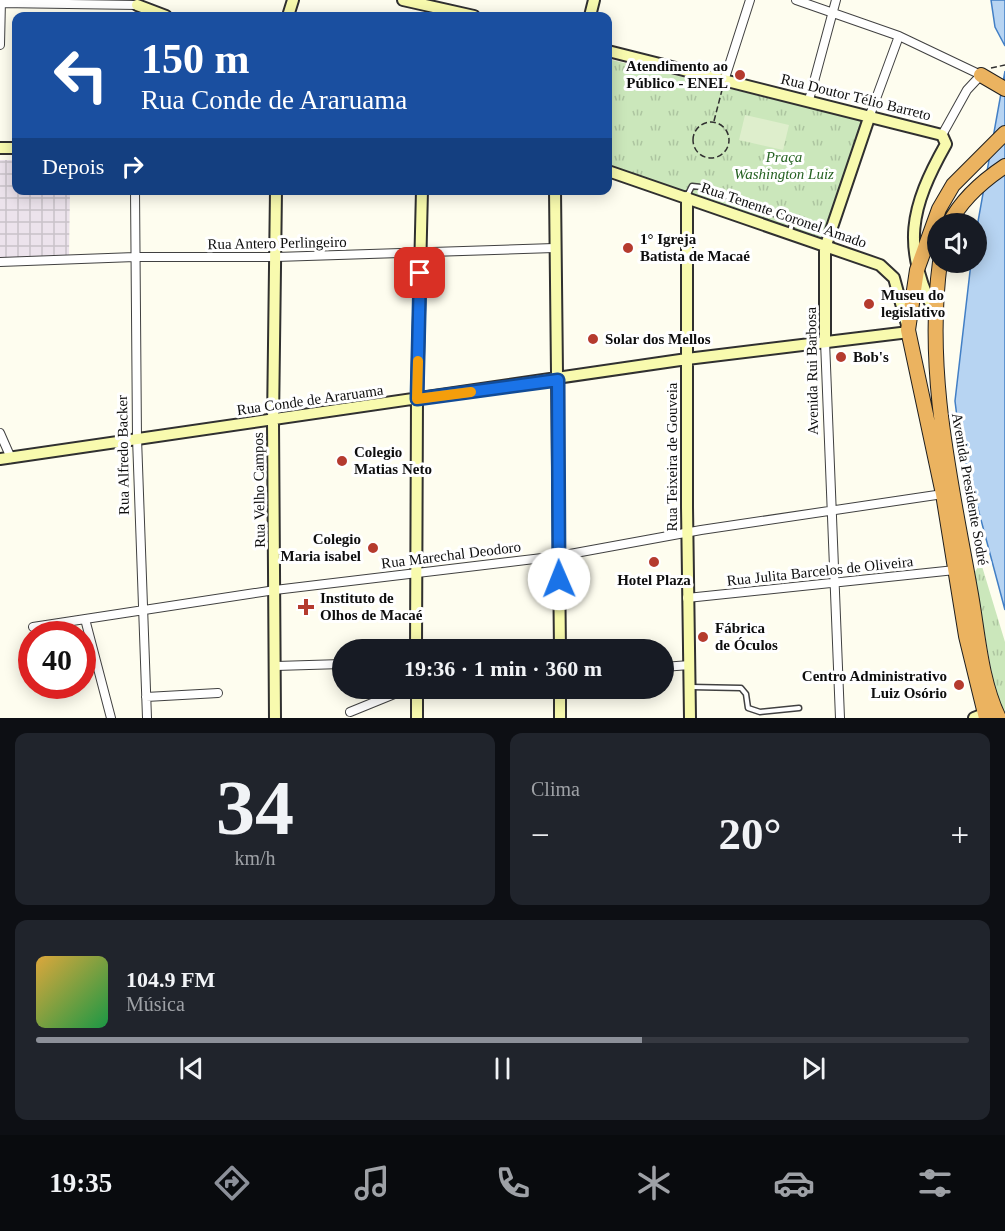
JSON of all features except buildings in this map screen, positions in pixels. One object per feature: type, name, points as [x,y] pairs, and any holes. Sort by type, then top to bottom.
[{"type":"highway","points":[[984,76],[1005,88]]},
{"type":"highway","name":"Avenida Presidente Sodré","points":[[981,717],[943,494],[909,331],[917,270],[939,209],[953,185],[1005,133]]},
{"type":"highway","points":[[957,213],[988,178],[1005,166]]},
{"type":"highway","name":"Avenida Presidente Sodré","points":[[939,273],[935,346],[941,426],[987,682],[999,718]]},
{"type":"highway","points":[[912,348],[922,351],[935,346]]},
{"type":"street","points":[[404,0],[443,12]]},
{"type":"street","points":[[724,81],[750,0]]},
{"type":"street","points":[[796,0],[899,36],[984,76],[967,90],[942,135]]},
{"type":"street","points":[[809,100],[836,0]]},
{"type":"street","points":[[0,45],[1,2],[137,2],[158,12]]},
{"type":"street","name":"Avenida Rui Barbosa","points":[[840,718],[825,341],[825,248],[899,36]]},
{"type":"street","name":"Rua Doutor Télio Barreto","points":[[612,52],[942,135],[946,144],[926,181],[912,231],[917,270],[937,318]]},
{"type":"street","name":"Rua Tenente Coronel Amado","points":[[612,172],[687,197],[825,248],[880,265],[894,278],[909,331]]},
{"type":"street","name":"Rua Alfredo Backer","points":[[135,195],[137,438],[147,718]]},
{"type":"street","name":"Rua Velho Campos","points":[[275,718],[273,422],[276,195]]},
{"type":"street","points":[[416,639],[417,399],[422,195]]},
{"type":"street","points":[[555,195],[560,639]]},
{"type":"street","name":"Rua Teixeira de Gouveia","points":[[687,197],[687,598],[690,718]]},
{"type":"street","name":"Rua Antero Perlingeiro","points":[[0,262],[135,257],[276,257],[554,248]]},
{"type":"street","name":"Rua Conde de Araruama","points":[[5,459],[137,438],[273,422],[687,359],[909,331]]},
{"type":"street","points":[[0,433],[5,459]]},
{"type":"street","name":"Rua Marechal Deodoro","points":[[73,621],[275,590],[558,556],[687,532],[943,494]]},
{"type":"street","name":"Rua Julita Barcelos de Oliveira","points":[[687,598],[955,570]]},
{"type":"street","points":[[86,619],[111,718]]},
{"type":"street","points":[[276,666],[332,664]]},
{"type":"street","points":[[674,666],[690,665]]},
{"type":"street","points":[[146,697],[218,693]]},
{"type":"street","points":[[350,712],[382,699]]},
{"type":"street","points":[[417,699],[417,718]]},
{"type":"street","points":[[560,699],[560,718]]},
{"type":"lane","points":[[690,687],[741,688],[746,694],[747,708],[754,712],[799,708]]},
{"type":"path","points":[[998,66],[1005,65]]},
{"type":"path","points":[[714,122],[724,81]]},
{"type":"path","points":[[714,122],[727,130],[730,140],[724,153],[711,158],[699,153],[693,137],[699,126],[714,122]]},
{"type":"shaded area","points":[[0,160],[12,160],[12,195],[70,195],[69,256],[0,258]]},
{"type":"green space","name":"Praça Washington Luiz","points":[[612,60],[863,121],[825,246],[612,169]]},
{"type":"green space","points":[[745,115],[789,125],[783,150],[739,140]]},
{"type":"green space","points":[[981,563],[1005,642],[1005,718],[997,702],[974,573]]},
{"type":"water","points":[[991,0],[1005,0],[1005,46],[995,27]]},
{"type":"water","points":[[1005,71],[1005,610],[960,441],[955,401],[970,273],[987,273],[987,213],[980,213]]},
{"type":"slow traffic","points":[[418,361],[417,399],[471,392]]},
{"type":"place","name":"Atendimento ao Público - ENEL","points":[[740,75]]},
{"type":"place","name":"1° Igreja Batista de Macaé","points":[[628,248]]},
{"type":"place","name":"Museu do legislativo","points":[[869,304]]},
{"type":"place","name":"Solar dos Mellos","points":[[593,339]]},
{"type":"place","name":"Bob's","points":[[841,357]]},
{"type":"place","name":"Colegio Matias Neto","points":[[342,461]]},
{"type":"place","name":"Colegio Maria isabel","points":[[373,548]]},
{"type":"place","name":"Hotel Plaza","points":[[654,562]]},
{"type":"place","name":"Instituto de Olhos de Macaé","points":[[306,607]]},
{"type":"place","name":"Fábrica de Óculos","points":[[703,637]]},
{"type":"place","name":"Centro Administrativo Luiz Osório","points":[[959,685]]},
{"type":"route","points":[[420,273],[417,399],[558,380],[559,579]]}]
